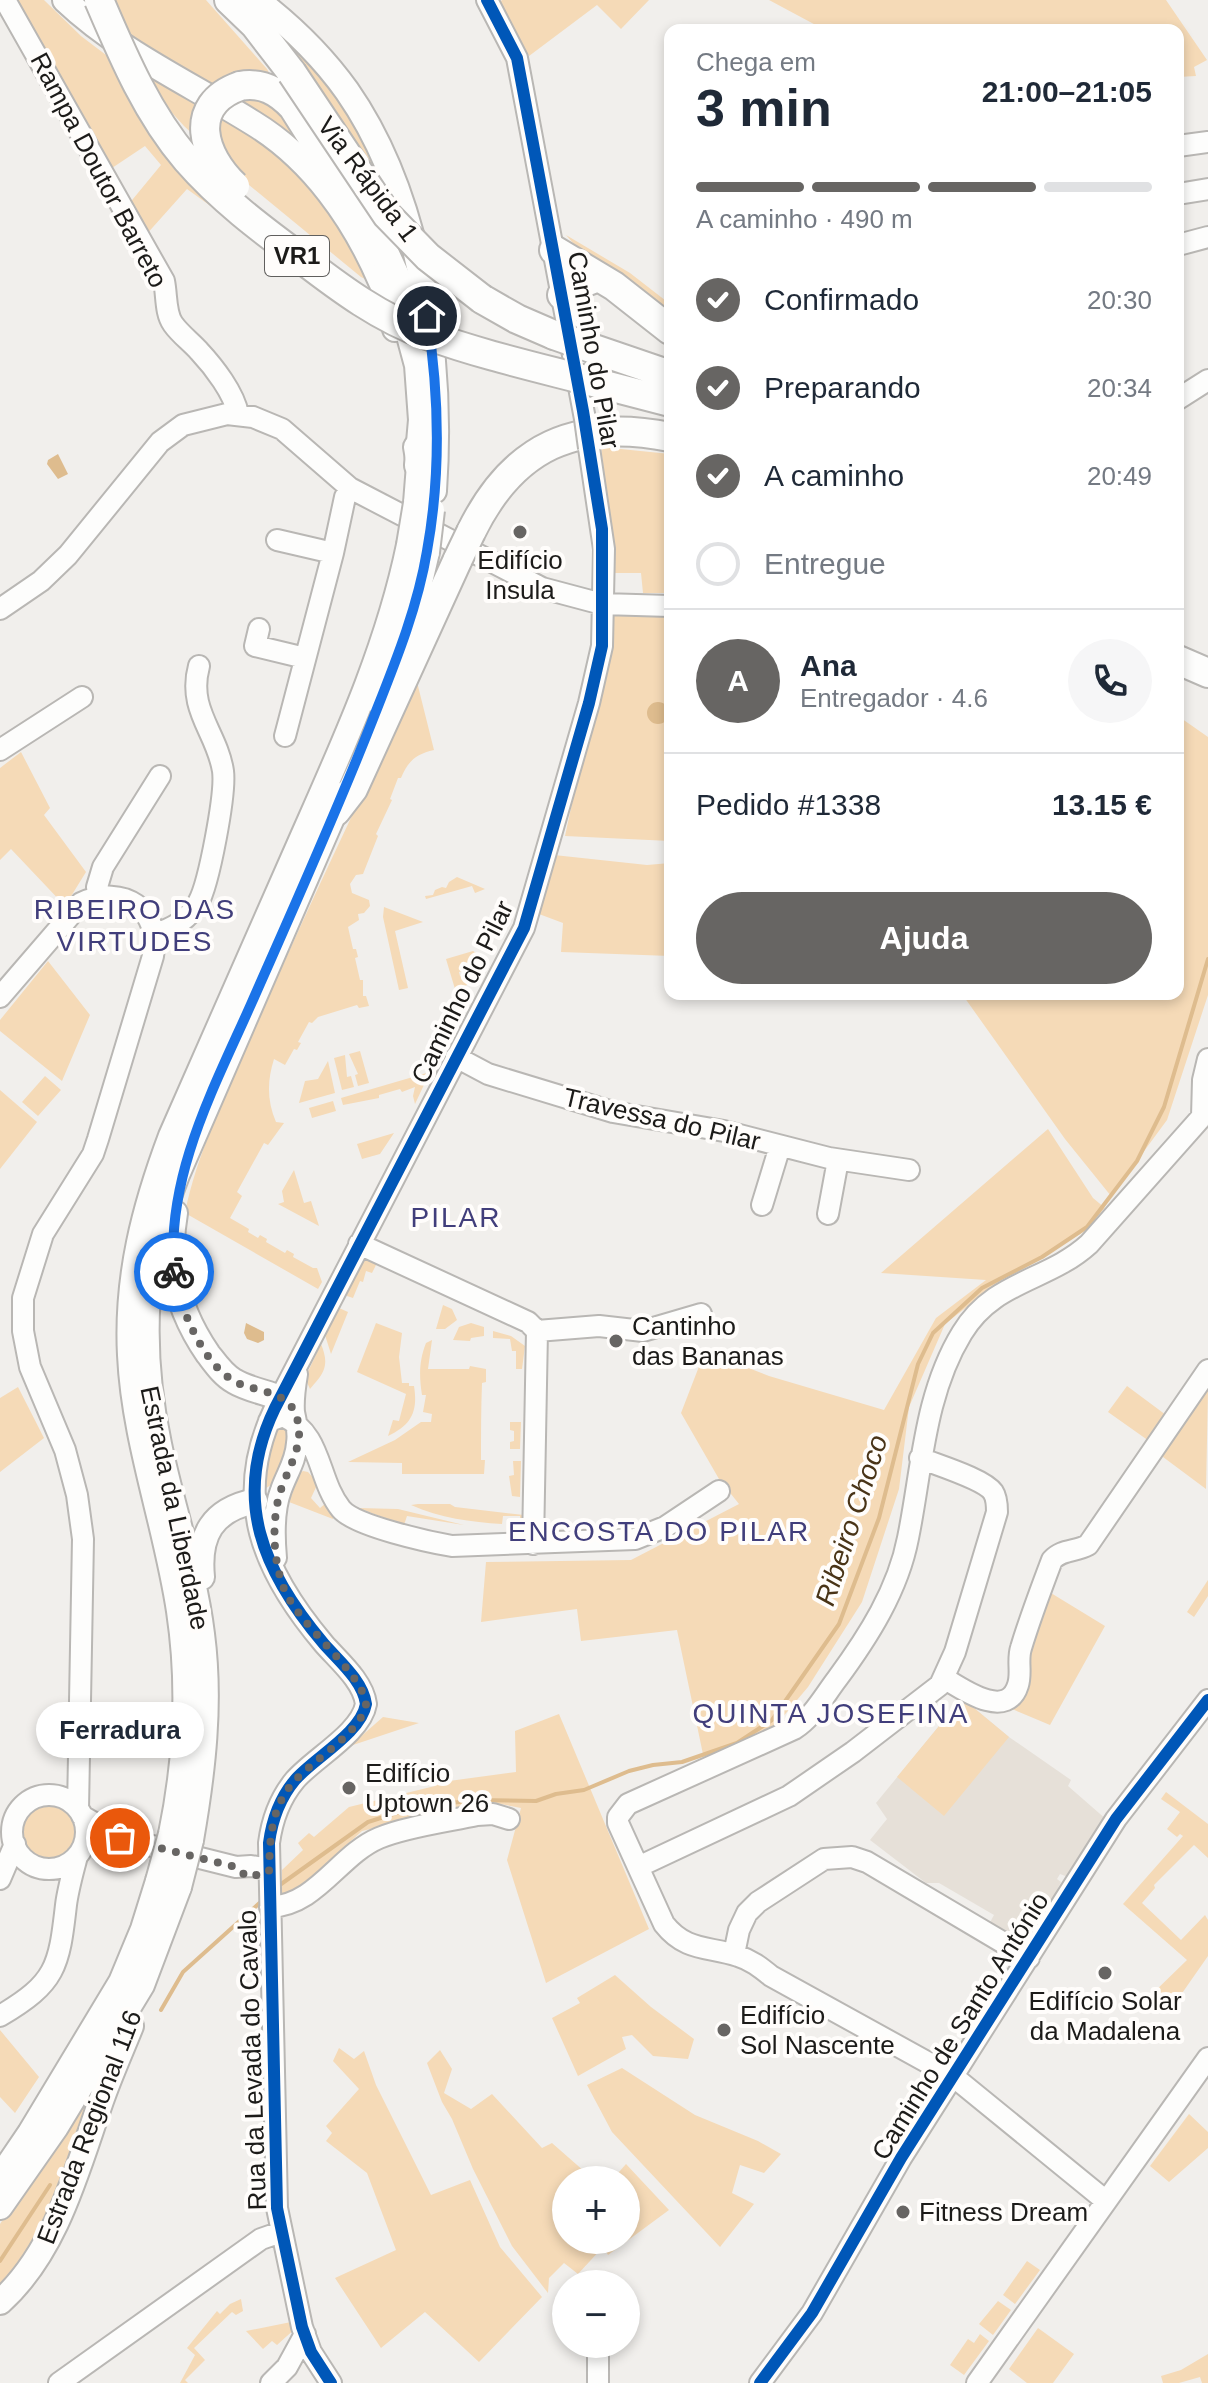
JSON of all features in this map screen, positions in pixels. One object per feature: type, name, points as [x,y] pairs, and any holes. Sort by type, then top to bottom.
[{"type":"highway","name":"Via Rápida 1","points":[[99,0],[138,86],[169,136],[210,184],[342,290],[403,324],[472,349],[664,374]]},
{"type":"highway","name":"Via Rápida 1","points":[[229,0],[255,25],[292,73],[387,215],[428,257],[482,299],[554,335],[594,366],[664,399]]},
{"type":"highway","points":[[419,465],[423,420],[419,365],[395,276],[382,248],[293,107],[275,91],[263,86],[240,86],[224,94],[208,115],[205,137],[210,154],[232,184],[295,238],[351,280],[397,307],[440,325],[664,386]]},
{"type":"highway","points":[[554,250],[647,310],[664,325]]},
{"type":"highway","points":[[562,295],[577,284],[598,277]]},
{"type":"highway","points":[[336,811],[353,789],[458,559],[497,487],[514,469],[545,448],[570,438],[601,432],[664,436]]},
{"type":"highway","points":[[1184,663],[1208,673]]},
{"type":"highway","points":[[1184,681],[1208,692]]},
{"type":"main road","name":"Estrada da Liberdade","points":[[65,0],[84,18],[151,65],[257,125],[302,162],[331,193],[383,285],[407,376],[424,506]]},
{"type":"main road","name":"Estrada da Liberdade","points":[[0,2207],[56,2127],[142,1985],[181,1837],[203,1773],[207,1699],[202,1635],[187,1556],[159,1445],[148,1380],[147,1308],[158,1229],[191,1140],[336,811],[414,608],[424,506],[437,450],[432,346],[423,287],[398,195],[371,133],[347,92],[289,26],[257,0]]},
{"type":"main road","name":"Estrada da Liberdade","points":[[181,1837],[184,1653],[176,1591],[143,1448],[132,1381],[129,1324],[136,1249],[152,1189],[171,1136],[352,726],[383,646],[399,592],[418,548]]},
{"type":"main road","points":[[191,1140],[173,1227],[174,1271],[182,1309],[200,1342],[227,1376],[291,1412]]},
{"type":"main road","points":[[202,1635],[206,1619],[201,1559],[206,1534],[223,1513],[255,1501]]},
{"type":"main road","name":"Estrada da Liberdade","points":[[0,2177],[121,1982],[143,1929],[168,1884]]},
{"type":"main road","name":"Estrada Regional 116","points":[[0,2302],[31,2267],[47,2240],[135,2016],[142,1985]]},
{"type":"main road","name":"Estrada da Liberdade","points":[[0,2154],[32,2111],[52,2094]]},
{"type":"street","name":"Rampa Doutor Barreto","points":[[5,0],[164,281],[173,325],[201,352],[235,402],[228,415]]},
{"type":"street","name":"Caminho do Pilar","points":[[283,1587],[276,1557],[275,1530],[281,1490],[294,1462],[291,1412],[298,1366],[524,928],[589,703],[602,646],[603,539],[585,419],[517,58],[487,0]]},
{"type":"street","points":[[1184,145],[1208,142]]},
{"type":"street","points":[[1184,193],[1208,189]]},
{"type":"street","points":[[1184,243],[1208,237]]},
{"type":"street","points":[[1184,395],[1208,380]]},
{"type":"street","points":[[0,609],[41,581],[68,555],[160,442],[183,425],[228,415],[253,417],[282,429],[350,488],[542,588],[602,604],[664,606]]},
{"type":"street","points":[[285,736],[345,497],[350,488]]},
{"type":"street","points":[[277,540],[333,553]]},
{"type":"street","points":[[259,629],[255,646],[305,658]]},
{"type":"street","points":[[154,934],[179,923],[198,903],[205,884],[223,789],[219,756],[197,703],[195,683],[199,666]]},
{"type":"street","points":[[0,750],[82,697]]},
{"type":"street","points":[[98,896],[97,887],[103,867],[160,776]]},
{"type":"street","points":[[0,997],[81,903],[98,896],[124,897],[143,911],[154,934],[153,956],[98,1139],[93,1154],[43,1234],[23,1298],[23,1331],[30,1367],[65,1450],[77,1495],[83,1539],[80,1812],[86,1830],[67,1902],[63,1943],[55,1966],[37,1992],[0,2016]]},
{"type":"street","name":"Travessa do Pilar","points":[[456,1057],[488,1074],[613,1112],[724,1131],[838,1160],[909,1170]]},
{"type":"street","points":[[1106,2201],[954,2077],[771,1976],[749,1960],[734,1954],[700,1949],[672,1934],[664,1924],[618,1817],[628,1804],[798,1726],[813,1713],[860,1648],[892,1590],[908,1540],[920,1458],[943,1372],[957,1342],[982,1307],[1001,1292],[1073,1258],[1089,1244],[1205,1113],[1203,1080],[1208,1059]]},
{"type":"street","name":"Travessa do Pilar","points":[[762,1205],[780,1146]]},
{"type":"street","points":[[828,1214],[838,1160]]},
{"type":"street","points":[[359,1244],[528,1322],[537,1331],[533,1544]]},
{"type":"street","points":[[537,1331],[599,1326],[643,1331],[701,1314]]},
{"type":"street","points":[[944,1678],[972,1695],[991,1701],[1004,1700],[1013,1694],[1018,1684],[1019,1652],[1052,1560],[1065,1551],[1088,1545],[1208,1373]]},
{"type":"street","name":"Caminho do Pilar","points":[[269,1871],[273,1820],[288,1790],[305,1770],[358,1722],[366,1704],[362,1690],[304,1620],[271,1569],[255,1501],[255,1476],[259,1445],[269,1421],[291,1412]]},
{"type":"street","points":[[269,1421],[291,1412],[313,1445],[344,1513],[395,1533],[452,1546],[635,1539],[665,1527],[719,1491]]},
{"type":"street","points":[[638,1867],[789,1796],[940,1685],[968,1611],[997,1512],[994,1493],[985,1485],[920,1458]]},
{"type":"street","points":[[294,1462],[314,1466],[325,1474]]},
{"type":"street","points":[[255,1501],[281,1490]]},
{"type":"street","name":"Caminho de Santo António","points":[[760,2383],[806,2323],[894,2171],[1116,1819],[1208,1700]]},
{"type":"street","points":[[80,1755],[59,1786],[31,1800],[20,1810],[13,1830],[15,1844],[24,1859],[40,1866],[62,1867],[80,1850],[120,1838]]},
{"type":"street","points":[[45,1795],[66,1799],[120,1838],[241,1872],[269,1902],[278,1906],[309,1893],[357,1851],[380,1837],[477,1815],[493,1814],[509,1819]]},
{"type":"street","points":[[241,1872],[269,1843]]},
{"type":"street","points":[[0,1880],[15,1844]]},
{"type":"street","points":[[734,1954],[739,1930],[751,1908],[824,1859],[852,1857],[867,1862],[1029,1958]]},
{"type":"street","points":[[0,1880],[40,1866]]},
{"type":"street","points":[[40,1866],[67,1902]]},
{"type":"street","points":[[241,1872],[251,1866],[269,1871]]},
{"type":"street","name":"Rua da Levada do Cavalo","points":[[269,1871],[275,2182],[281,2232],[305,2334],[319,2366],[331,2383]]},
{"type":"street","points":[[977,2383],[1208,2058]]},
{"type":"street","points":[[59,2383],[261,2239],[281,2232]]},
{"type":"street","points":[[271,2383],[287,2367],[305,2334]]},
{"type":"street","points":[[598,2358],[598,2383]]},
{"type":"street","points":[[287,2367],[319,2366]]},
{"type":"shaded area","points":[[11,0],[44,0],[81,36],[110,58],[155,140],[183,177],[223,215],[187,189],[145,236],[128,205],[161,165],[145,146],[112,168]]},
{"type":"shaded area","points":[[113,0],[206,0],[267,69],[341,200],[378,286],[361,277],[232,171],[184,126],[154,93]]},
{"type":"shaded area","points":[[246,0],[309,62],[359,130],[390,198],[419,302]]},
{"type":"shaded area","points":[[649,0],[621,29],[597,5],[529,56],[500,2]]},
{"type":"shaded area","points":[[769,0],[1166,0],[1182,24],[814,24]]},
{"type":"shaded area","points":[[1184,26],[1207,60],[1194,67],[1196,76],[1184,77]]},
{"type":"shaded area","points":[[566,235],[630,273],[664,299],[664,309],[629,279],[579,250]]},
{"type":"shaded area","points":[[601,447],[664,453],[664,593],[643,593],[641,573],[613,573],[613,547]]},
{"type":"shaded area","points":[[58,454],[68,474],[58,479],[47,464]]},
{"type":"shaded area","points":[[613,614],[664,617],[664,841],[565,836]]},
{"type":"shaded area","points":[[417,682],[434,750],[413,759],[398,778],[363,874],[356,875],[350,884],[352,893],[369,900],[370,906],[364,913],[358,914],[359,920],[348,927],[358,957],[355,958],[360,980],[363,980],[363,996],[366,996],[369,1006],[359,1008],[357,1005],[309,1022],[298,1042],[301,1043],[285,1065],[274,1059],[269,1083],[270,1099],[276,1122],[284,1123],[268,1145],[264,1143],[237,1192],[242,1196],[230,1218],[258,1238],[260,1235],[285,1253],[287,1250],[294,1254],[293,1257],[317,1268],[322,1282],[318,1289],[185,1213],[204,1147],[221,1105],[310,907]]},
{"type":"shaded area","points":[[654,702],[662,702],[664,722],[654,724],[647,717],[647,709]]},
{"type":"shaded area","points":[[1184,720],[1208,737],[1208,995],[1167,1120],[1111,1196],[1065,1139],[966,1000],[1184,1000]]},
{"type":"shaded area","points":[[21,752],[50,808],[44,815],[86,872],[65,906],[11,849],[0,860],[0,768]]},
{"type":"shaded area","points":[[554,855],[647,865],[664,864],[664,956],[561,952],[563,923],[539,914]]},
{"type":"shaded area","points":[[457,877],[485,889],[475,893],[472,886],[426,899],[425,896],[446,888]]},
{"type":"shaded area","points":[[384,907],[423,922],[395,931],[408,988],[399,990],[383,917]]},
{"type":"shaded area","points":[[473,951],[483,957],[480,966],[459,972],[460,976],[477,971],[477,978],[473,983],[455,989],[446,959]]},
{"type":"shaded area","points":[[48,961],[90,1015],[62,1081],[0,1031],[0,1020]]},
{"type":"shaded area","points":[[360,1051],[369,1083],[358,1086],[355,1075],[358,1074],[349,1054]]},
{"type":"shaded area","points":[[345,1055],[347,1077],[351,1076],[354,1087],[342,1090],[334,1058]]},
{"type":"shaded area","points":[[328,1061],[335,1093],[299,1103],[305,1081],[318,1079]]},
{"type":"shaded area","points":[[430,1072],[415,1104],[415,1087],[343,1105],[341,1098]]},
{"type":"shaded area","points":[[45,1076],[61,1090],[38,1116],[22,1102]]},
{"type":"shaded area","points":[[0,1090],[37,1122],[0,1169]]},
{"type":"shaded area","points":[[333,1101],[336,1111],[312,1118],[309,1108]]},
{"type":"shaded area","points":[[1048,1129],[1093,1198],[1105,1208],[1080,1234],[1005,1277],[945,1324],[909,1407],[899,1489],[862,1602],[808,1687],[776,1725],[704,1759],[677,1630],[581,1641],[577,1609],[481,1622],[486,1562],[631,1560],[739,1504],[719,1479],[681,1413],[705,1351],[769,1376],[884,1410],[936,1318],[986,1280],[881,1273]]},
{"type":"shaded area","points":[[394,1133],[380,1154],[362,1159],[357,1144]]},
{"type":"shaded area","points":[[294,1170],[304,1203],[311,1201],[319,1226],[278,1204],[284,1202],[282,1191]]},
{"type":"shaded area","points":[[366,1259],[377,1263],[372,1273],[366,1271],[353,1298],[347,1296],[346,1293]]},
{"type":"shaded area","points":[[443,1305],[452,1309],[457,1320],[445,1329],[436,1329]]},
{"type":"shaded area","points":[[339,1308],[348,1312],[331,1354],[325,1335]]},
{"type":"shaded area","points":[[246,1323],[264,1332],[264,1340],[258,1343],[247,1339],[244,1333]]},
{"type":"shaded area","points":[[376,1323],[402,1333],[399,1357],[402,1383],[414,1386],[415,1395],[412,1416],[403,1427],[388,1436],[393,1420],[399,1421],[406,1394],[357,1372]]},
{"type":"shaded area","points":[[471,1323],[484,1327],[484,1336],[471,1338],[470,1341],[453,1340],[459,1327]]},
{"type":"shaded area","points":[[493,1331],[511,1336],[525,1346],[522,1369],[516,1369],[516,1351],[512,1351],[510,1339],[493,1338]]},
{"type":"shaded area","points":[[432,1340],[428,1369],[469,1369],[470,1366],[486,1369],[481,1402],[481,1460],[485,1460],[484,1474],[402,1474],[402,1463],[348,1462],[395,1440],[421,1422],[431,1422],[432,1414],[423,1412],[426,1395],[422,1395],[420,1375],[426,1343]]},
{"type":"shaded area","points":[[321,1344],[324,1369],[310,1389],[305,1378]]},
{"type":"shaded area","points":[[1127,1386],[1166,1415],[1149,1441],[1108,1412]]},
{"type":"shaded area","points":[[18,1387],[44,1438],[0,1472],[0,1398]]},
{"type":"shaded area","points":[[1208,1391],[1206,1489],[1159,1454]]},
{"type":"shaded area","points":[[510,1422],[521,1422],[520,1449],[510,1449],[514,1431],[510,1430]]},
{"type":"shaded area","points":[[276,1424],[289,1427],[286,1453],[277,1477],[265,1489],[262,1480]]},
{"type":"shaded area","points":[[513,1461],[521,1461],[520,1497],[512,1496],[509,1476],[514,1475]]},
{"type":"shaded area","points":[[303,1471],[318,1483],[311,1498],[320,1508],[326,1503],[334,1515],[333,1519],[289,1502]]},
{"type":"shaded area","points":[[450,1504],[524,1515],[523,1524],[520,1531],[514,1534],[514,1524],[520,1524],[520,1516],[503,1516],[502,1524],[479,1522],[444,1516],[411,1505]]},
{"type":"shaded area","points":[[358,1508],[398,1509],[464,1525],[407,1516],[404,1525]]},
{"type":"shaded area","points":[[1208,1580],[1208,1596],[1194,1617],[1187,1612]]},
{"type":"shaded area","points":[[1046,1590],[1105,1626],[1050,1725],[1012,1709],[1028,1684],[1031,1671],[1025,1647]]},
{"type":"shaded area","points":[[962,1698],[1009,1737],[1071,1780],[1068,1786],[1107,1820],[1068,1877],[1060,1874],[1057,1879],[1061,1882],[1051,1902],[1032,1934],[1027,1937],[1017,1938],[989,1924],[994,1915],[939,1883],[926,1883],[870,1840],[887,1819],[876,1803]]},
{"type":"shaded area","points":[[962,1698],[1009,1737],[944,1816],[897,1777]]},
{"type":"shaded area","points":[[559,1714],[649,1929],[546,1983],[507,1860],[521,1808],[485,1801],[362,1831],[290,1896],[282,1895],[282,1870],[303,1850],[298,1843],[309,1833],[314,1837],[349,1807],[435,1786],[434,1783],[516,1772],[515,1731]]},
{"type":"shaded area","points":[[383,1717],[419,1723],[350,1746]]},
{"type":"shaded area","points":[[1166,1792],[1208,1824],[1208,1858],[1194,1845],[1154,1885],[1155,1888],[1142,1903],[1181,1940],[1205,1915],[1208,1920],[1208,1956],[1171,2009],[1150,1996],[1187,1960],[1123,1904],[1183,1836],[1180,1834],[1177,1837],[1167,1829],[1180,1812],[1161,1799]]},
{"type":"shaded area","points":[[49,1805],[68,1813],[76,1832],[68,1851],[49,1859],[30,1851],[22,1832],[30,1813]]},
{"type":"shaded area","points":[[615,1975],[694,2039],[688,2059],[653,2056],[632,2035],[622,2037],[626,2049],[578,2076],[552,2018],[580,2003],[577,1998]]},
{"type":"shaded area","points":[[0,2030],[39,2077],[15,2113],[0,2097]]},
{"type":"shaded area","points":[[339,2048],[354,2059],[364,2051],[376,2085],[431,2195],[470,2180],[500,2247],[542,2297],[479,2362],[425,2312],[381,2348],[335,2278],[396,2250],[367,2173],[326,2141],[332,2133],[326,2126],[359,2089],[333,2061]]},
{"type":"shaded area","points":[[440,2050],[452,2069],[444,2093],[471,2109],[492,2094],[542,2148],[552,2143],[578,2166],[552,2166],[552,2254],[596,2254],[582,2270],[573,2270],[564,2263],[557,2270],[552,2270],[548,2293],[512,2246],[473,2169],[427,2063]]},
{"type":"shaded area","points":[[622,2068],[695,2115],[781,2154],[764,2173],[740,2165],[732,2193],[754,2204],[720,2247],[612,2132],[587,2085]]},
{"type":"shaded area","points":[[101,2072],[46,2227],[0,2293],[0,2224]]},
{"type":"shaded area","points":[[1189,2114],[1208,2132],[1208,2148],[1169,2182],[1150,2166]]},
{"type":"shaded area","points":[[640,2179],[669,2210],[640,2231]]},
{"type":"shaded area","points":[[1027,2261],[1040,2270],[1015,2304],[1003,2295]]},
{"type":"shaded area","points":[[241,2299],[243,2311],[236,2315],[232,2312],[194,2348],[205,2360],[185,2380],[188,2383],[180,2383],[195,2355],[187,2348],[217,2311],[220,2314]]},
{"type":"shaded area","points":[[998,2301],[1011,2310],[993,2335],[979,2324]]},
{"type":"shaded area","points":[[296,2321],[297,2327],[277,2345],[272,2341],[263,2349],[246,2331]]},
{"type":"shaded area","points":[[1038,2328],[1074,2354],[1053,2383],[1027,2383],[1009,2369]]},
{"type":"shaded area","points":[[980,2334],[989,2341],[964,2375],[950,2365],[968,2339],[974,2343]]},
{"type":"shaded area","points":[[1208,2354],[1208,2383],[1202,2383],[1200,2377],[1179,2383],[1163,2383],[1161,2376],[1181,2370]]},
{"type":"waterway","name":"Ribeiro Choco","points":[[277,1887],[368,1822],[406,1810],[451,1803],[475,1800],[536,1801],[584,1790],[629,1771],[682,1762],[737,1743],[772,1720],[839,1624],[879,1518],[918,1364],[933,1333],[982,1288],[1042,1257],[1087,1227],[1137,1161],[1164,1107],[1208,959]]},
{"type":"waterway","name":"Ribeiro Choco","points":[[161,2010],[183,1972],[264,1899]]},
{"type":"waterway","points":[[0,2261],[50,2185]]},
{"type":"cycle path","points":[[331,2383],[311,2352],[302,2327],[277,2208],[269,1843],[272,1826],[285,1794],[303,1772],[346,1735],[362,1715],[366,1704],[355,1679],[303,1617],[284,1590],[270,1562],[260,1533],[255,1504],[256,1473],[262,1441],[275,1408],[524,928],[589,703],[602,646],[602,529],[583,411],[517,58],[487,0]]},
{"type":"cycle path","points":[[760,2383],[812,2313],[901,2158],[1116,1819],[1208,1700]]},
{"type":"way so far","points":[[120,1838],[236,1867],[247,1877],[269,1872],[269,1843],[281,1801],[296,1779],[358,1722],[366,1704],[360,1687],[294,1606],[283,1587],[277,1563],[275,1518],[281,1490],[294,1462],[298,1427],[294,1411],[284,1399],[235,1381],[221,1370],[186,1319],[174,1272]]},
{"type":"place","name":"Edifício Insula","points":[[520,532]]},
{"type":"place","name":"Cantinho das Bananas","points":[[616,1341]]},
{"type":"place","name":"Edifício Uptown 26","points":[[349,1788]]},
{"type":"place","name":"Ferradura","points":[[120,1838]]},
{"type":"place","name":"Edifício Solar da Madalena","points":[[1105,1973]]},
{"type":"place","name":"Edifício Sol Nascente","points":[[724,2030]]},
{"type":"place","name":"Fitness Dream","points":[[903,2212]]},
{"type":"district","name":"RIBEIRO DAS VIRTUDES","points":[[135,925]]},
{"type":"district","name":"PILAR","points":[[456,1217]]},
{"type":"district","name":"ENCOSTA DO PILAR","points":[[659,1531]]},
{"type":"district","name":"QUINTA JOSEFINA","points":[[831,1713]]},
{"type":"route","points":[[174,1272],[173,1227],[191,1140],[336,811],[414,608],[427,552],[437,450],[432,346],[427,316]]}]
